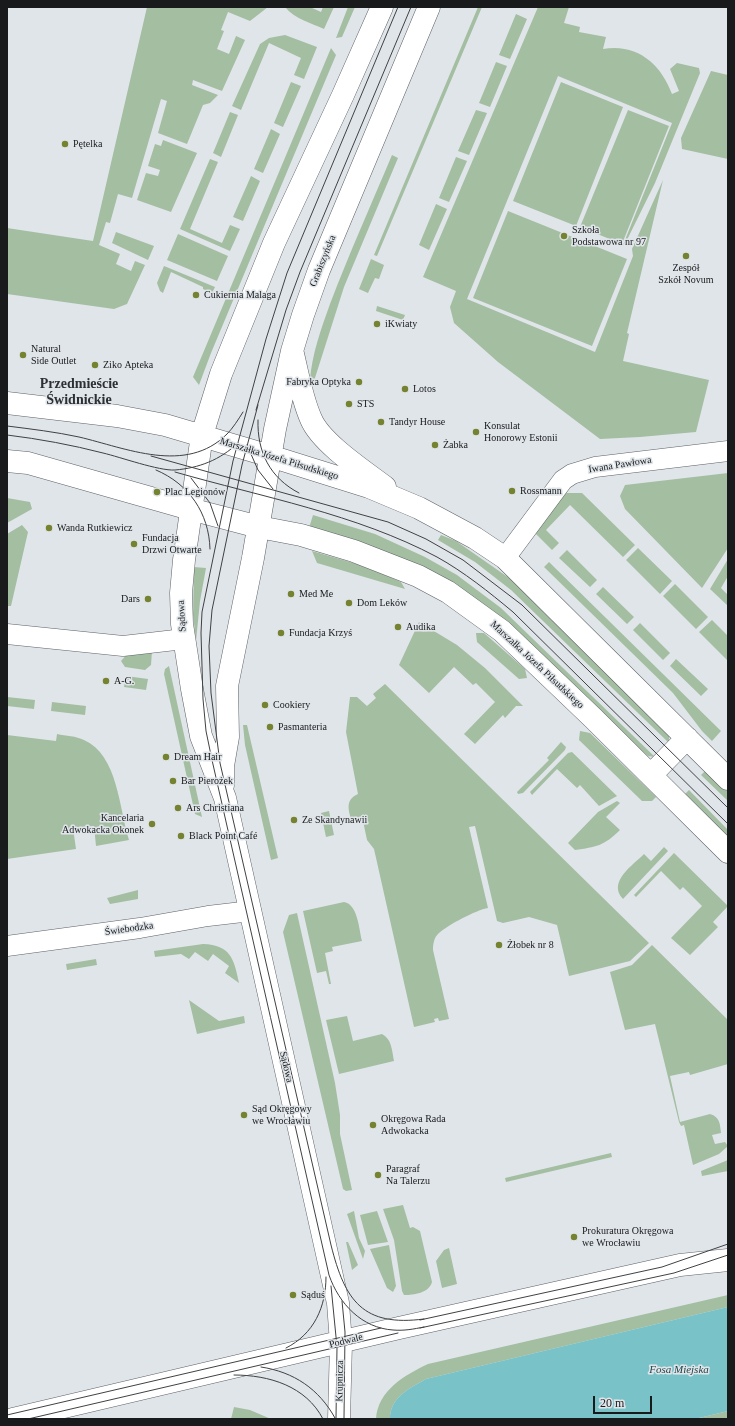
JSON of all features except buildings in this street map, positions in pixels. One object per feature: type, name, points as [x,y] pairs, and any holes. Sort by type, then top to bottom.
[{"type":"street","points":[[7,403],[117,416],[165,425],[202,435],[220,374],[274,243],[349,82],[382,7]]},
{"type":"street","name":"Grabiszyńska","points":[[258,527],[270,456],[292,351],[303,314],[319,270],[429,7]]},
{"type":"street","points":[[292,351],[309,415],[319,432],[329,443],[402,500]]},
{"type":"street","name":"Marszałka Józefa Piłsudskiego","points":[[202,435],[369,487],[402,500],[447,522],[505,558],[728,779]]},
{"type":"street","name":"Sądowa","points":[[202,435],[190,509],[181,592],[184,639],[201,736],[223,792],[338,1303],[341,1343]]},
{"type":"street","name":"Iwana Pawłowa","points":[[505,558],[564,480],[572,474],[595,467],[728,451]]},
{"type":"street","points":[[7,461],[28,463],[190,509]]},
{"type":"street","name":"Marszałka Józefa Piłsudskiego","points":[[190,509],[258,527],[301,535],[354,551],[418,576],[448,592],[508,636],[728,852]]},
{"type":"street","name":"Sądowa","points":[[223,792],[224,766],[228,737],[227,686],[258,527]]},
{"type":"street","points":[[7,634],[123,646],[184,639]]},
{"type":"street","points":[[651,775],[687,738]]},
{"type":"street","name":"Świebodzka","points":[[7,946],[250,911]]},
{"type":"street","name":"Podwale","points":[[680,1265],[728,1248]]},
{"type":"street","name":"Podwale","points":[[13,1419],[341,1343],[399,1328],[680,1265],[728,1260]]},
{"type":"street","name":"Krupnicza","points":[[339,1419],[341,1343]]},
{"type":"green space","points":[[147,7],[268,7],[250,21],[228,12],[221,30],[224,31],[217,49],[229,54],[236,36],[245,40],[222,91],[193,80],[192,85],[218,95],[210,103],[203,105],[187,144],[158,133],[167,101],[161,99],[132,198],[118,194],[110,223],[106,222],[99,245],[120,254],[116,264],[131,271],[135,261],[145,265],[127,304],[114,309],[7,294],[7,228],[93,241]]},
{"type":"green space","points":[[285,7],[310,7],[321,12],[323,7],[334,7],[324,29],[298,18]]},
{"type":"green space","points":[[348,7],[355,7],[342,37],[336,38]]},
{"type":"green space","points":[[478,7],[482,7],[377,256],[374,255]]},
{"type":"green space","points":[[538,7],[569,7],[564,23],[580,27],[579,32],[606,37],[603,49],[627,49],[646,58],[661,73],[672,94],[679,91],[670,69],[677,63],[699,68],[700,73],[655,183],[624,246],[623,245],[672,123],[558,76],[467,299],[595,352],[633,256],[632,249],[663,180],[627,333],[629,334],[623,361],[709,380],[696,432],[600,439],[498,362],[454,323],[450,307],[456,291],[423,277]]},
{"type":"green space","points":[[516,14],[527,19],[510,59],[499,55]]},
{"type":"green space","points":[[285,35],[317,47],[304,79],[294,75],[301,58],[269,43],[241,110],[232,106],[260,44],[269,38]]},
{"type":"green space","points":[[331,48],[336,55],[199,385],[193,377]]},
{"type":"green space","points":[[496,62],[507,66],[490,107],[479,103]]},
{"type":"green space","points":[[711,71],[728,75],[728,159],[682,149],[681,138]]},
{"type":"green space","points":[[291,82],[301,86],[283,127],[274,123]]},
{"type":"green space","points":[[561,82],[623,107],[576,226],[513,201]]},
{"type":"green space","points":[[476,110],[487,113],[469,155],[458,151]]},
{"type":"green space","points":[[628,110],[669,126],[622,244],[580,227]]},
{"type":"green space","points":[[230,112],[238,115],[221,157],[213,153]]},
{"type":"green space","points":[[271,129],[280,134],[263,173],[254,169]]},
{"type":"green space","points":[[163,140],[197,153],[171,212],[137,200],[146,173],[158,176],[160,170],[148,166],[155,144],[161,146]]},
{"type":"green space","points":[[392,155],[398,158],[344,287],[314,381],[310,380],[320,332],[330,304],[352,248]]},
{"type":"green space","points":[[456,157],[467,161],[449,202],[439,198]]},
{"type":"green space","points":[[210,159],[218,162],[190,229],[222,243],[230,225],[240,229],[230,251],[180,229]]},
{"type":"green space","points":[[251,176],[260,181],[243,221],[233,217]]},
{"type":"green space","points":[[436,204],[447,209],[429,250],[419,245]]},
{"type":"green space","points":[[508,211],[627,259],[592,346],[473,298]]},
{"type":"green space","points":[[116,232],[154,246],[148,260],[112,243]]},
{"type":"green space","points":[[178,234],[228,256],[217,281],[167,260]]},
{"type":"green space","points":[[371,259],[384,265],[379,279],[375,278],[368,293],[359,289]]},
{"type":"green space","points":[[164,266],[215,287],[212,293],[203,289],[203,287],[171,272],[163,293],[160,291],[157,283]]},
{"type":"green space","points":[[377,306],[405,315],[403,320],[376,311]]},
{"type":"green space","points":[[728,473],[728,548],[702,588],[625,509],[620,496],[625,485]]},
{"type":"green space","points":[[582,493],[635,545],[623,557],[570,505],[546,530],[559,543],[552,550],[535,533],[563,494]]},
{"type":"green space","points":[[7,498],[30,502],[32,509],[7,523]]},
{"type":"green space","points":[[313,515],[375,534],[425,557],[457,575],[501,608],[655,757],[648,756],[642,751],[527,640],[309,528]]},
{"type":"green space","points":[[22,525],[28,532],[11,606],[7,606],[7,534]]},
{"type":"green space","points":[[441,535],[456,541],[512,580],[669,735],[669,743],[511,590],[475,562],[438,540]]},
{"type":"green space","points":[[638,548],[672,581],[660,594],[626,560]]},
{"type":"green space","points":[[567,550],[597,580],[590,587],[559,558]]},
{"type":"green space","points":[[312,551],[357,564],[385,575],[401,582],[405,589],[317,563]]},
{"type":"green space","points":[[728,559],[728,576],[721,588],[728,595],[728,606],[710,589]]},
{"type":"green space","points":[[549,562],[721,731],[712,741],[702,731],[673,693],[544,567]]},
{"type":"green space","points":[[194,567],[206,568],[200,601],[196,641],[193,614]]},
{"type":"green space","points":[[675,584],[708,617],[696,629],[663,596]]},
{"type":"green space","points":[[603,587],[634,617],[627,624],[596,594]]},
{"type":"green space","points":[[712,620],[728,636],[728,661],[699,632]]},
{"type":"green space","points":[[419,622],[457,645],[485,668],[523,706],[516,706],[505,718],[503,715],[475,744],[464,734],[495,702],[476,683],[473,685],[454,667],[429,693],[399,665]]},
{"type":"green space","points":[[640,623],[670,653],[663,660],[633,630]]},
{"type":"green space","points":[[476,633],[484,633],[525,669],[527,678],[519,679],[477,642]]},
{"type":"green space","points":[[152,651],[151,665],[145,670],[125,667],[121,661],[128,653]]},
{"type":"green space","points":[[676,659],[708,689],[701,696],[670,666]]},
{"type":"green space","points":[[169,666],[202,817],[195,814],[164,674],[165,669]]},
{"type":"green space","points":[[126,676],[148,679],[146,690],[124,687]]},
{"type":"green space","points":[[385,684],[649,943],[630,961],[569,976],[557,925],[529,917],[503,923],[497,921],[475,826],[469,827],[488,908],[455,922],[436,936],[433,950],[449,1019],[439,1021],[438,1018],[434,1019],[435,1022],[414,1027],[374,849],[367,840],[363,821],[352,823],[349,810],[349,803],[351,799],[358,794],[346,732],[350,697],[357,697],[367,706],[376,698],[373,694]]},
{"type":"green space","points":[[7,697],[35,700],[34,709],[7,706]]},
{"type":"green space","points":[[52,702],[86,706],[85,715],[51,711]]},
{"type":"green space","points":[[243,725],[247,725],[278,858],[271,860],[245,745]]},
{"type":"green space","points":[[580,731],[590,733],[656,797],[652,801],[642,801],[579,740]]},
{"type":"green space","points":[[57,734],[84,740],[95,747],[104,757],[116,784],[129,840],[96,846],[94,826],[73,828],[76,849],[7,859],[7,735],[56,741]]},
{"type":"green space","points":[[561,742],[566,747],[565,750],[523,793],[518,794],[517,792],[549,760],[547,758]]},
{"type":"green space","points":[[572,752],[617,796],[599,806],[580,785],[577,788],[557,769],[532,795],[530,792],[568,753]]},
{"type":"green space","points":[[707,769],[728,790],[728,801],[701,775]]},
{"type":"green space","points":[[689,790],[728,830],[728,837],[685,794]]},
{"type":"green space","points":[[617,801],[620,803],[606,817],[620,830],[604,843],[594,847],[575,850],[568,843],[598,812]]},
{"type":"green space","points":[[329,811],[334,835],[326,837],[321,813]]},
{"type":"green space","points":[[664,847],[668,851],[623,899],[619,893],[618,886],[623,874],[644,854],[651,861]]},
{"type":"green space","points":[[674,853],[728,906],[713,922],[718,927],[690,955],[671,938],[702,906],[683,887],[680,890],[661,871],[636,897],[634,895]]},
{"type":"green space","points":[[138,890],[138,899],[110,904],[107,898]]},
{"type":"green space","points":[[344,902],[349,904],[355,912],[362,941],[332,947],[333,951],[325,953],[331,984],[329,984],[326,971],[317,973],[303,911]]},
{"type":"green space","points":[[297,913],[335,1083],[340,1115],[340,1134],[352,1190],[346,1191],[343,1189],[283,932],[289,915]]},
{"type":"green space","points":[[203,944],[220,947],[230,955],[233,960],[239,983],[225,973],[229,966],[213,954],[208,961],[195,952],[189,959],[181,954],[155,957],[154,951]]},
{"type":"green space","points":[[652,945],[728,1020],[728,1064],[690,1075],[689,1072],[670,1076],[680,1122],[710,1114],[713,1115],[719,1121],[721,1133],[712,1135],[715,1144],[725,1142],[728,1146],[719,1154],[693,1165],[684,1125],[681,1126],[679,1122],[655,1024],[625,1030],[610,972],[632,965]]},
{"type":"green space","points":[[96,959],[97,965],[67,970],[66,964]]},
{"type":"green space","points":[[189,1000],[219,1021],[244,1016],[245,1023],[197,1034]]},
{"type":"green space","points":[[347,1016],[353,1041],[382,1034],[390,1042],[394,1061],[339,1074],[326,1020]]},
{"type":"green space","points":[[611,1153],[612,1157],[506,1182],[505,1178]]},
{"type":"green space","points":[[728,1160],[728,1171],[702,1176],[701,1171]]},
{"type":"green space","points":[[403,1205],[410,1228],[413,1227],[420,1231],[432,1282],[428,1289],[416,1294],[408,1295],[404,1295],[402,1291],[394,1240],[383,1209]]},
{"type":"green space","points":[[354,1211],[359,1238],[365,1251],[363,1259],[347,1214]]},
{"type":"green space","points":[[377,1211],[388,1242],[368,1245],[360,1215]]},
{"type":"green space","points":[[346,1242],[348,1242],[358,1265],[352,1270]]},
{"type":"green space","points":[[389,1245],[396,1286],[393,1292],[387,1288],[370,1249]]},
{"type":"green space","points":[[449,1248],[457,1284],[442,1288],[436,1261],[444,1250]]},
{"type":"green space","points":[[728,1295],[728,1307],[426,1379],[402,1394],[397,1399],[393,1405],[390,1419],[376,1419],[378,1409],[387,1392],[410,1373],[428,1364]]},
{"type":"green space","points":[[234,1407],[250,1410],[271,1419],[231,1419]]},
{"type":"green space","points":[[728,1411],[728,1419],[695,1419]]},
{"type":"water","name":"Fosa Miejska","points":[[728,1307],[728,1411],[695,1419],[390,1419],[393,1405],[397,1399],[402,1394],[426,1379]]},
{"type":"tram line","points":[[398,7],[287,273],[266,339],[233,461],[202,612],[201,633],[203,699],[206,731],[329,1275],[333,1286],[345,1305],[353,1313],[371,1325],[397,1330],[409,1330],[424,1327]]},
{"type":"tram line","points":[[256,410],[286,310],[300,272],[411,7]]},
{"type":"tram line","points":[[258,405],[242,465],[212,610],[209,646],[211,693],[220,763],[331,1245],[337,1265],[350,1295],[360,1306],[371,1314],[386,1319],[424,1319]]},
{"type":"tram line","points":[[7,426],[70,435],[136,452],[175,456],[193,453],[211,446],[229,432],[243,412]]},
{"type":"tram line","points":[[258,420],[260,443],[267,463],[280,480],[299,493]]},
{"type":"tram line","points":[[7,435],[68,445],[168,470],[184,469],[209,462],[224,454],[238,443]]},
{"type":"tram line","points":[[247,445],[258,470],[273,489]]},
{"type":"tram line","points":[[151,456],[388,522],[426,539],[463,560],[522,605],[728,808]]},
{"type":"tram line","points":[[156,470],[178,483],[195,501],[206,523],[210,549]]},
{"type":"tram line","points":[[175,472],[308,508],[374,529],[406,542],[437,557],[457,569],[513,612],[728,824]]},
{"type":"tram line","points":[[191,478],[210,503],[218,526]]},
{"type":"tram line","points":[[420,1320],[662,1267],[728,1244]]},
{"type":"tram line","points":[[420,1328],[674,1273],[728,1255]]},
{"type":"tram line","points":[[286,1348],[296,1342],[311,1327],[321,1309],[324,1299],[326,1277]]},
{"type":"tram line","points":[[331,1286],[337,1347],[336,1419]]},
{"type":"tram line","points":[[342,1301],[345,1332],[344,1419]]},
{"type":"tram line","points":[[7,1415],[381,1328]]},
{"type":"tram line","points":[[28,1419],[398,1333]]},
{"type":"tram line","points":[[261,1367],[284,1373],[295,1378],[313,1390],[329,1408],[335,1418]]},
{"type":"tram line","points":[[234,1375],[260,1377],[285,1385],[307,1398],[323,1419]]},
{"type":"place","name":"Pętelka","points":[[65,144]]},
{"type":"place","name":"Szkoła Podstawowa nr 97","points":[[564,236]]},
{"type":"place","name":"Zespół Szkół Novum","points":[[686,256]]},
{"type":"place","name":"Cukiernia Malaga","points":[[196,295]]},
{"type":"place","name":"iKwiaty","points":[[377,324]]},
{"type":"place","name":"Natural Side Outlet","points":[[23,355]]},
{"type":"place","name":"Ziko Apteka","points":[[95,365]]},
{"type":"place","name":"Fabryka Optyka","points":[[359,382]]},
{"type":"place","name":"Lotos","points":[[405,389]]},
{"type":"place","name":"STS","points":[[349,404]]},
{"type":"place","name":"Tandyr House","points":[[381,422]]},
{"type":"place","name":"Konsulat Honorowy Estonii","points":[[476,432]]},
{"type":"place","name":"Żabka","points":[[435,445]]},
{"type":"place","name":"Rossmann","points":[[512,491]]},
{"type":"place","name":"Plac Legionów","points":[[157,492]]},
{"type":"place","name":"Wanda Rutkiewicz","points":[[49,528]]},
{"type":"place","name":"Fundacja Drzwi Otwarte","points":[[134,544]]},
{"type":"place","name":"Med Me","points":[[291,594]]},
{"type":"place","name":"Dars","points":[[148,599]]},
{"type":"place","name":"Dom Leków","points":[[349,603]]},
{"type":"place","name":"Audika","points":[[398,627]]},
{"type":"place","name":"Fundacja Krzyś","points":[[281,633]]},
{"type":"place","name":"A-G.","points":[[106,681]]},
{"type":"place","name":"Cookiery","points":[[265,705]]},
{"type":"place","name":"Pasmanteria","points":[[270,727]]},
{"type":"place","name":"Dream Hair","points":[[166,757]]},
{"type":"place","name":"Bar Pierożek","points":[[173,781]]},
{"type":"place","name":"Ars Christiana","points":[[178,808]]},
{"type":"place","name":"Ze Skandynawii","points":[[294,820]]},
{"type":"place","name":"Kancelaria Adwokacka Okonek","points":[[152,824]]},
{"type":"place","name":"Black Point Café","points":[[181,836]]},
{"type":"place","name":"Żłobek nr 8","points":[[499,945]]},
{"type":"place","name":"Sąd Okręgowy we Wrocławiu","points":[[244,1115]]},
{"type":"place","name":"Okręgowa Rada Adwokacka","points":[[373,1125]]},
{"type":"place","name":"Paragraf Na Talerzu","points":[[378,1175]]},
{"type":"place","name":"Prokuratura Okręgowa we Wrocławiu","points":[[574,1237]]},
{"type":"place","name":"Sąduś","points":[[293,1295]]},
{"type":"district","name":"Przedmieście Świdnickie","points":[[79,392]]}]
